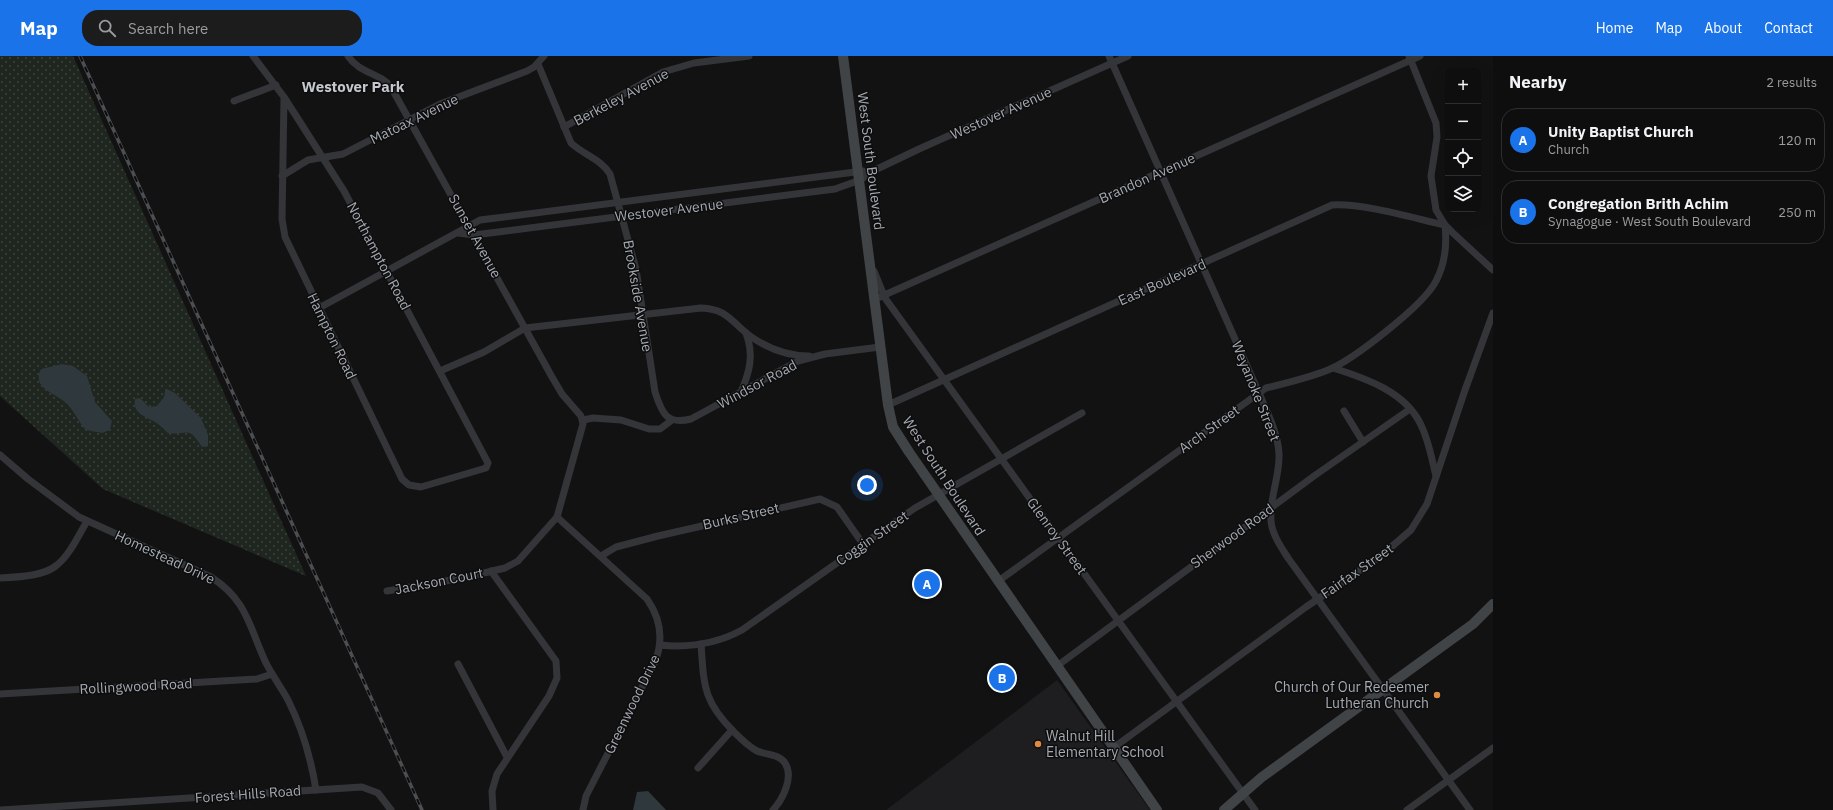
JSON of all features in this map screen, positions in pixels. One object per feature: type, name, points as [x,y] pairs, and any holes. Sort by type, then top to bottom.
[{"type":"street","name":"Northampton Road","points":[[254,56],[276,85],[344,191],[440,371],[488,466]]},
{"type":"street","name":"Sunset Avenue","points":[[348,56],[357,67],[387,82],[410,119],[562,394],[583,420]]},
{"type":"street","name":"Matoax Avenue","points":[[282,176],[308,160],[343,154],[440,104],[527,71],[538,64],[544,56]]},
{"type":"street","name":"Berkeley Avenue","points":[[564,127],[663,72],[694,63],[749,56]]},
{"type":"street","name":"West South Boulevard","points":[[843,56],[869,256],[879,297],[880,347],[888,405],[896,432],[997,582],[1155,808]]},
{"type":"street","name":"Weyanoke Street","points":[[1109,56],[1202,264],[1277,439],[1279,454],[1271,523],[1279,543],[1470,810]]},
{"type":"street","name":"Westover Avenue","points":[[458,233],[474,235],[835,189],[859,176],[1128,56]]},
{"type":"street","name":"Brandon Avenue","points":[[879,297],[1410,58],[1420,56]]},
{"type":"street","points":[[1410,58],[1436,123],[1437,137],[1431,165],[1431,186],[1436,210],[1445,225],[1493,270]]},
{"type":"street","name":"Brookside Avenue","points":[[538,64],[572,143],[575,147],[606,168],[610,174],[636,269],[655,392],[662,409],[672,420]]},
{"type":"street","points":[[234,101],[276,85]]},
{"type":"street","name":"Hampton Road","points":[[284,97],[282,219],[285,237],[389,455],[404,482],[421,487],[478,471],[488,466]]},
{"type":"street","name":"Westover Avenue","points":[[319,308],[480,220],[700,192],[859,176]]},
{"type":"street","points":[[700,192],[701,206]]},
{"type":"street","name":"East Boulevard","points":[[888,405],[1332,205],[1369,209],[1445,225]]},
{"type":"street","points":[[547,211],[549,225]]},
{"type":"street","name":"Arch Street","points":[[997,582],[1258,392],[1266,388],[1333,368],[1384,334],[1428,293],[1436,282],[1444,258],[1446,242],[1445,225]]},
{"type":"street","name":"Glenroy Street","points":[[879,297],[944,380],[1256,810]]},
{"type":"street","points":[[440,371],[484,352],[525,328],[710,308],[719,310],[761,343],[778,351],[790,354],[813,356]]},
{"type":"street","name":"Fairfax Street","points":[[1113,748],[1318,599],[1382,555],[1411,530],[1424,510],[1493,313]]},
{"type":"street","points":[[741,392],[750,368],[751,359],[750,345],[746,332]]},
{"type":"street","name":"Windsor Road","points":[[672,420],[683,421],[692,419],[787,366],[813,356],[880,347]]},
{"type":"street","points":[[1333,368],[1383,388],[1397,397],[1410,409],[1421,425],[1436,476]]},
{"type":"street","name":"Sherwood Road","points":[[1057,666],[1117,620],[1272,507],[1410,409]]},
{"type":"street","points":[[1344,411],[1363,442]]},
{"type":"street","name":"Coggin Street","points":[[660,645],[687,646],[702,644],[721,639],[742,630],[915,508],[1082,413]]},
{"type":"street","points":[[557,516],[582,431],[583,420],[593,418],[621,420],[649,429],[660,429],[672,420]]},
{"type":"street","name":"Homestead Drive","points":[[0,454],[66,508],[87,521],[211,577],[230,591],[246,613],[272,674],[287,698],[301,729],[313,768],[316,790]]},
{"type":"street","name":"Burks Street","points":[[601,556],[616,547],[658,536],[820,499],[830,502],[842,513],[863,544]]},
{"type":"street","name":"Greenwood Drive","points":[[557,516],[601,556],[652,606],[661,630],[660,645],[655,662],[586,796],[583,810]]},
{"type":"street","name":"Jackson Court","points":[[387,591],[505,568],[518,561],[557,516]]},
{"type":"street","points":[[0,578],[36,575],[58,566],[70,551],[87,521]]},
{"type":"street","points":[[491,571],[553,655],[558,667],[556,682],[549,696],[507,757],[494,783],[493,810]]},
{"type":"street","points":[[1224,809],[1243,792],[1473,624],[1493,604]]},
{"type":"street","points":[[702,644],[704,679],[709,699],[716,713],[752,748],[781,758],[785,762],[788,771],[788,779],[782,798],[773,810]]},
{"type":"street","points":[[458,664],[507,757]]},
{"type":"street","name":"Rollingwood Road","points":[[0,694],[257,679],[272,674]]},
{"type":"street","points":[[698,768],[732,730]]},
{"type":"street","points":[[1407,810],[1493,748]]},
{"type":"street","name":"Forest Hills Road","points":[[0,810],[90,808],[316,790],[368,788],[382,796],[391,810]]},
{"type":"shaded area","points":[[0,56],[73,56],[306,576],[103,489],[0,396]]},
{"type":"shaded area","points":[[62,364],[73,366],[87,376],[95,402],[112,421],[110,430],[102,433],[86,430],[68,405],[47,390],[39,382],[41,369]]},
{"type":"shaded area","points":[[167,389],[175,393],[201,418],[208,435],[208,446],[202,447],[190,433],[187,432],[175,434],[168,433],[159,424],[140,414],[136,408],[135,399],[140,398],[149,407],[157,406],[164,397]]},
{"type":"shaded area","name":"Walnut Hill Elementary School","points":[[1057,680],[1150,810],[886,810]]},
{"type":"shaded area","points":[[648,791],[666,810],[633,810],[637,792]]},
{"type":"railway","points":[[80,56],[422,810]]},
{"type":"place","name":"Unity Baptist Church","points":[[927,584]]},
{"type":"place","name":"Congregation Brith Achim","points":[[1002,678]]},
{"type":"place","name":"Church of Our Redeemer Lutheran Church","points":[[1437,695]]},
{"type":"place","name":"Walnut Hill Elementary School","points":[[1038,744]]},
{"type":"district","name":"Westover Park","points":[[353,87]]}]
